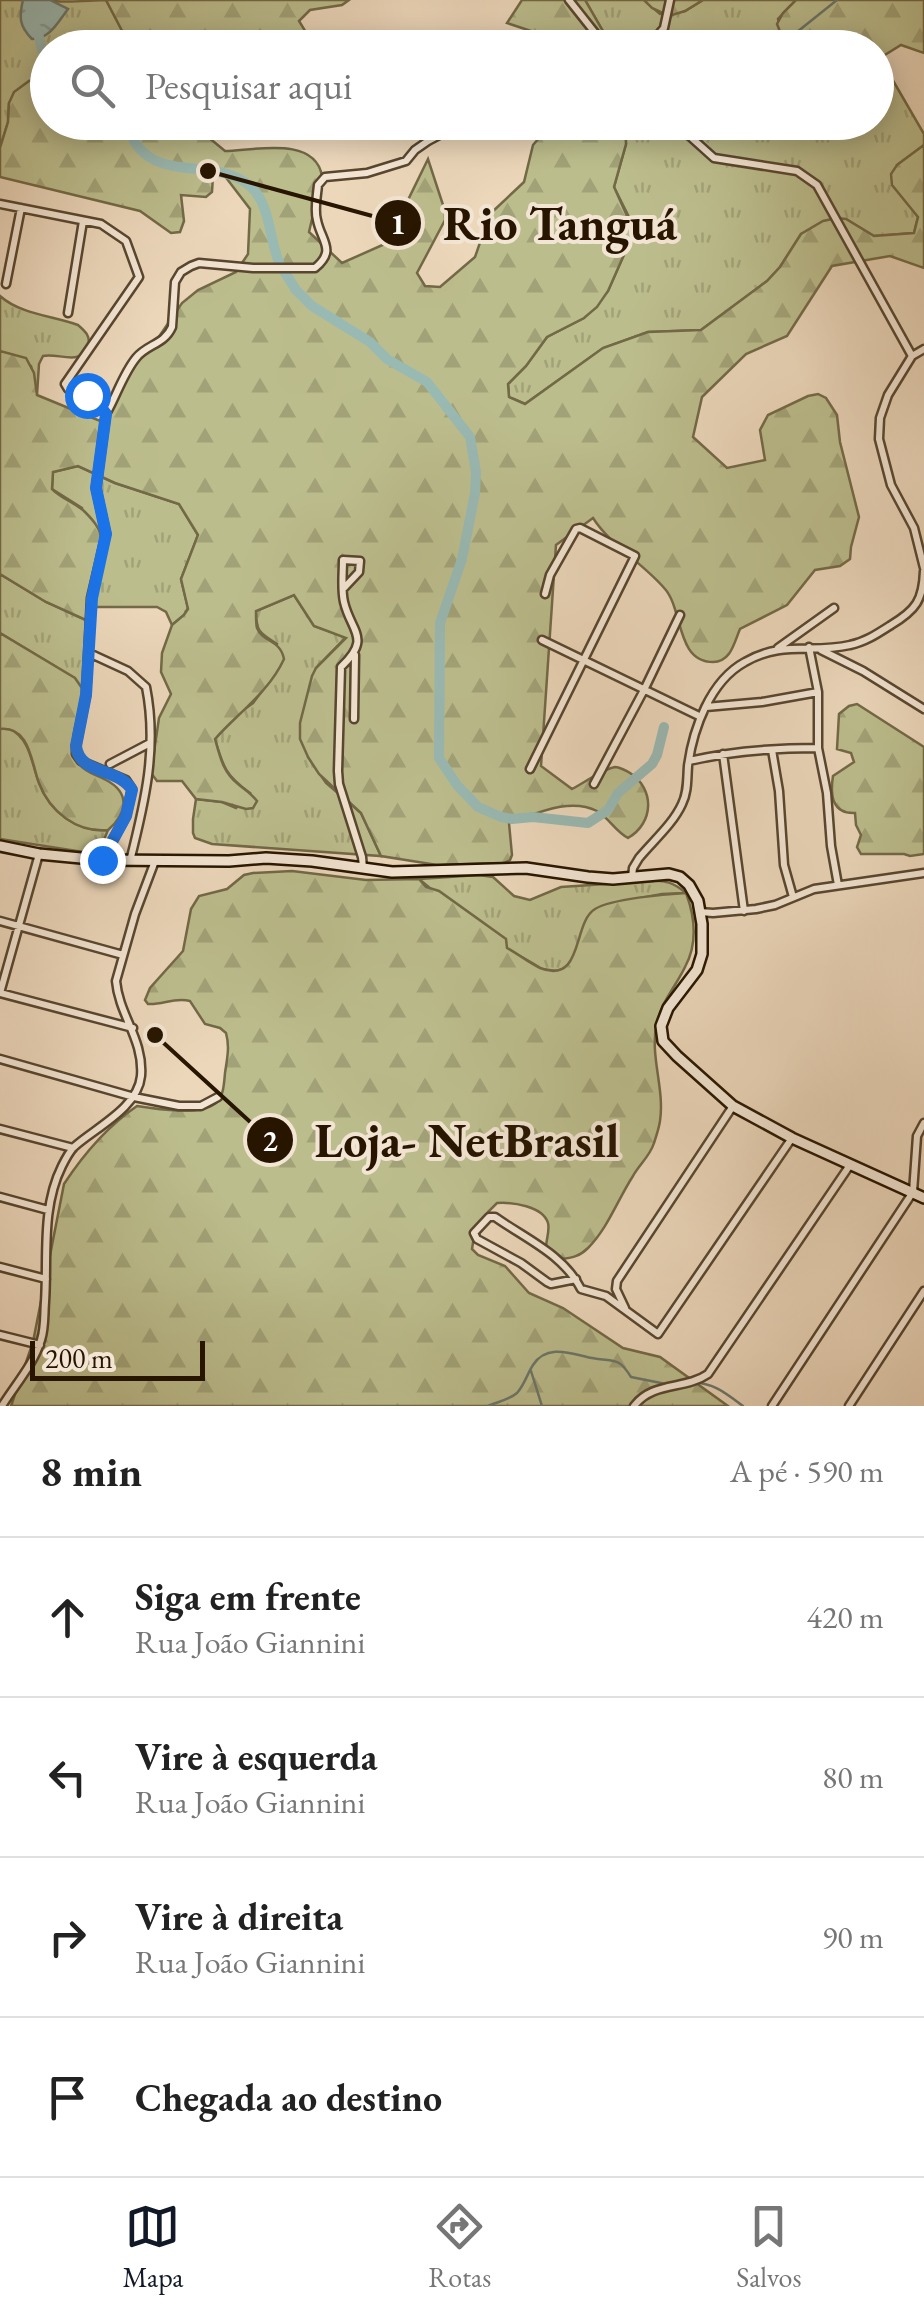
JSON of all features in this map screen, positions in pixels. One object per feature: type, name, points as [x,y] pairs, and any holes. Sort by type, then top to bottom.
[{"type":"main road","points":[[0,846],[102,860],[266,858],[424,872],[526,868],[588,878],[669,874],[680,877],[698,901],[702,954],[696,970],[668,1008],[662,1026],[663,1041],[733,1106],[792,1138],[924,1198]]},
{"type":"street","points":[[569,0],[593,30]]},
{"type":"street","points":[[662,30],[670,0]]},
{"type":"street","points":[[102,860],[126,816],[132,790],[126,780],[97,769],[76,754],[86,695],[92,598],[106,534],[96,488],[106,414],[136,358],[169,334],[175,282],[181,272],[198,263],[315,268],[326,254],[316,219],[320,180],[406,161],[430,140]]},
{"type":"street","points":[[694,140],[714,158],[797,171],[818,185],[912,356]]},
{"type":"street","points":[[0,204],[101,224],[126,241],[139,278],[65,384],[95,400],[106,414]]},
{"type":"street","points":[[6,284],[21,208]]},
{"type":"street","points":[[68,314],[84,220]]},
{"type":"street","points":[[777,649],[848,646],[868,639],[921,602],[924,569],[914,528],[891,485],[879,439],[880,418],[888,394],[912,356],[924,349]]},
{"type":"street","points":[[530,769],[635,556],[580,528],[573,532],[550,575],[545,594]]},
{"type":"street","points":[[343,589],[360,572],[360,561],[343,560],[343,589],[343,601],[358,633],[354,719]]},
{"type":"street","points":[[632,877],[639,858],[683,802],[701,717],[722,680],[743,663],[777,649],[834,608]]},
{"type":"street","points":[[594,784],[680,615]]},
{"type":"street","points":[[542,640],[701,717]]},
{"type":"street","points":[[809,647],[818,692],[818,748],[838,884]]},
{"type":"street","points":[[819,648],[924,709]]},
{"type":"street","points":[[88,654],[128,671],[146,687],[152,742],[150,774],[130,861]]},
{"type":"street","points":[[355,654],[341,667],[338,784],[363,868]]},
{"type":"street","points":[[706,707],[818,692]]},
{"type":"street","points":[[110,764],[152,742]]},
{"type":"street","points":[[689,761],[723,754],[818,748]]},
{"type":"street","points":[[772,750],[784,865],[793,897]]},
{"type":"street","points":[[723,754],[744,911]]},
{"type":"street","points":[[39,854],[0,993],[133,1028]]},
{"type":"street","points":[[2,1405],[43,1334],[48,1210],[56,1180],[72,1148],[134,1097],[141,1076],[138,1046],[116,981],[135,914],[156,861]]},
{"type":"street","points":[[700,912],[744,911],[774,905],[814,889],[924,873]]},
{"type":"street","points":[[0,921],[123,955]]},
{"type":"street","points":[[0,1060],[134,1097],[191,1107],[218,1097]]},
{"type":"street","points":[[626,1309],[616,1289],[618,1281],[733,1106]]},
{"type":"street","points":[[772,1406],[913,1192],[917,1136],[924,1123]]},
{"type":"street","points":[[0,1129],[72,1148]]},
{"type":"street","points":[[576,1280],[546,1282],[477,1239],[474,1233],[489,1217],[495,1217],[553,1254],[576,1280],[581,1290],[606,1296],[658,1334],[792,1138]]},
{"type":"street","points":[[634,1406],[649,1393],[708,1374],[851,1164]]},
{"type":"street","points":[[0,1197],[48,1210]]},
{"type":"street","points":[[0,1267],[46,1279]]},
{"type":"street","points":[[849,1406],[924,1291]]},
{"type":"street","points":[[0,1335],[40,1345]]},
{"type":"green space","points":[[0,0],[106,0],[122,30],[30,30],[30,84],[9,103],[0,148]]},
{"type":"green space","points":[[106,0],[349,0],[342,5],[310,10],[299,21],[305,30],[122,30]]},
{"type":"green space","points":[[522,0],[585,0],[602,30],[528,30],[507,23]]},
{"type":"green space","points":[[585,0],[644,0],[660,14],[685,11],[703,0],[796,0],[778,19],[780,30],[602,30]]},
{"type":"green space","points":[[644,0],[703,0],[669,16]]},
{"type":"green space","points":[[796,0],[924,0],[924,53],[901,45],[894,49],[894,30],[779,30],[777,24]]},
{"type":"green space","points":[[29,81],[30,140],[212,140],[225,151],[282,148],[308,155],[317,163],[322,176],[309,232],[342,263],[387,243],[428,159],[445,220],[417,273],[425,286],[440,287],[475,257],[490,214],[524,182],[537,140],[626,140],[614,187],[632,227],[630,241],[597,307],[547,337],[508,384],[509,397],[525,404],[603,348],[648,332],[701,330],[767,281],[801,234],[823,221],[846,219],[874,236],[914,233],[918,217],[892,185],[891,174],[924,145],[924,268],[890,256],[832,266],[787,336],[746,354],[702,397],[693,437],[727,468],[765,460],[760,430],[768,415],[808,396],[818,394],[826,398],[837,415],[859,517],[850,559],[840,566],[815,570],[787,605],[740,629],[728,655],[713,662],[692,653],[665,589],[593,518],[556,545],[541,766],[572,789],[611,768],[630,773],[647,797],[647,815],[637,832],[628,838],[597,811],[564,806],[509,823],[512,855],[504,863],[437,865],[381,856],[361,813],[319,774],[300,739],[312,676],[346,638],[314,626],[294,595],[256,611],[260,633],[279,648],[284,659],[262,692],[215,739],[229,774],[257,801],[253,808],[196,799],[182,781],[157,781],[151,773],[159,718],[171,694],[161,672],[162,653],[172,625],[188,609],[181,579],[198,535],[179,504],[78,466],[53,472],[52,489],[85,512],[100,532],[100,558],[88,621],[46,602],[0,574],[0,351],[26,358],[34,373],[37,395],[100,421],[121,391],[133,363],[156,341],[182,303],[198,290],[236,272],[248,254],[250,209],[224,175],[213,176],[212,192],[206,197],[181,195],[184,221],[180,232],[171,233],[140,211],[0,177],[0,148],[9,103],[14,92]]},
{"type":"green space","points":[[894,82],[924,134],[924,145],[897,165],[909,204],[918,217],[914,233],[874,236],[846,219],[801,234],[767,281],[701,330],[648,332],[603,348],[525,404],[509,397],[508,384],[547,337],[584,318],[608,291],[630,241],[630,219],[614,187],[626,140],[894,140]]},
{"type":"green space","points":[[0,296],[27,311],[78,325],[88,337],[88,346],[80,356],[43,356],[37,395],[31,366],[0,351]]},
{"type":"green space","points":[[78,466],[179,504],[198,535],[181,579],[188,608],[172,625],[166,612],[157,607],[90,607],[82,508],[52,489],[53,472]]},
{"type":"green space","points":[[0,574],[46,602],[88,621],[86,694],[56,667],[0,633]]},
{"type":"green space","points":[[294,595],[314,626],[346,637],[316,668],[308,757],[326,783],[361,813],[381,856],[212,844],[195,838],[193,833],[196,799],[236,808],[250,793],[227,770],[215,739],[269,682],[277,644],[260,631],[256,611]]},
{"type":"green space","points":[[0,633],[75,678],[86,694],[73,747],[82,767],[114,785],[123,797],[122,811],[108,830],[75,824],[57,811],[39,783],[23,739],[18,733],[0,729]]},
{"type":"green space","points":[[857,704],[924,747],[924,854],[861,854],[855,813],[841,810],[834,802],[833,776],[854,762],[851,753],[837,749],[839,714]]},
{"type":"green space","points":[[9,728],[26,745],[39,783],[57,811],[75,824],[108,830],[100,849],[83,852],[0,839],[0,729]]},
{"type":"green space","points":[[292,871],[366,880],[419,879],[506,939],[507,948],[540,968],[554,971],[571,960],[588,916],[595,909],[625,900],[686,893],[693,939],[689,958],[657,1022],[655,1047],[661,1109],[650,1152],[601,1232],[579,1255],[561,1259],[546,1248],[545,1217],[526,1206],[503,1203],[497,1203],[488,1212],[472,1249],[505,1266],[529,1293],[563,1308],[623,1348],[660,1357],[728,1406],[11,1406],[33,1342],[64,1184],[97,1142],[137,1106],[200,1109],[216,1103],[222,1093],[228,1053],[226,1033],[205,1024],[190,1001],[148,1004],[145,1000],[150,988],[183,951],[191,909],[199,896],[227,889],[244,875]]},
{"type":"green space","points":[[493,877],[514,896],[530,900],[561,887],[651,881],[670,883],[686,893],[610,904],[571,962],[556,971],[542,969],[491,939],[419,879]]},
{"type":"water","points":[[23,0],[50,0],[68,9],[52,30],[30,30],[30,36],[21,21]]},
{"type":"waterway","points":[[800,30],[837,0]]},
{"type":"waterway","points":[[134,140],[148,156],[163,163],[217,172],[250,186],[266,213],[280,265]]},
{"type":"waterway","points":[[284,271],[312,306],[427,382],[470,437],[475,493],[462,559],[440,623],[439,758],[457,785],[478,807],[501,817],[588,823],[608,810],[618,793],[652,764],[664,727]]},
{"type":"waterway","points":[[488,1406],[517,1393],[539,1358],[553,1352],[615,1361],[631,1377],[666,1384]]},
{"type":"waterway","points":[[531,1371],[542,1406]]},
{"type":"waterway","points":[[694,1383],[714,1387],[743,1406]]},
{"type":"place","name":"Rio Tanguá","points":[[208,171]]},
{"type":"place","name":"Loja- NetBrasil","points":[[155,1035]]},
{"type":"route","points":[[87,395],[106,414],[96,488],[106,534],[92,598],[86,695],[76,754],[97,769],[126,780],[132,790],[130,807],[102,860]]}]
